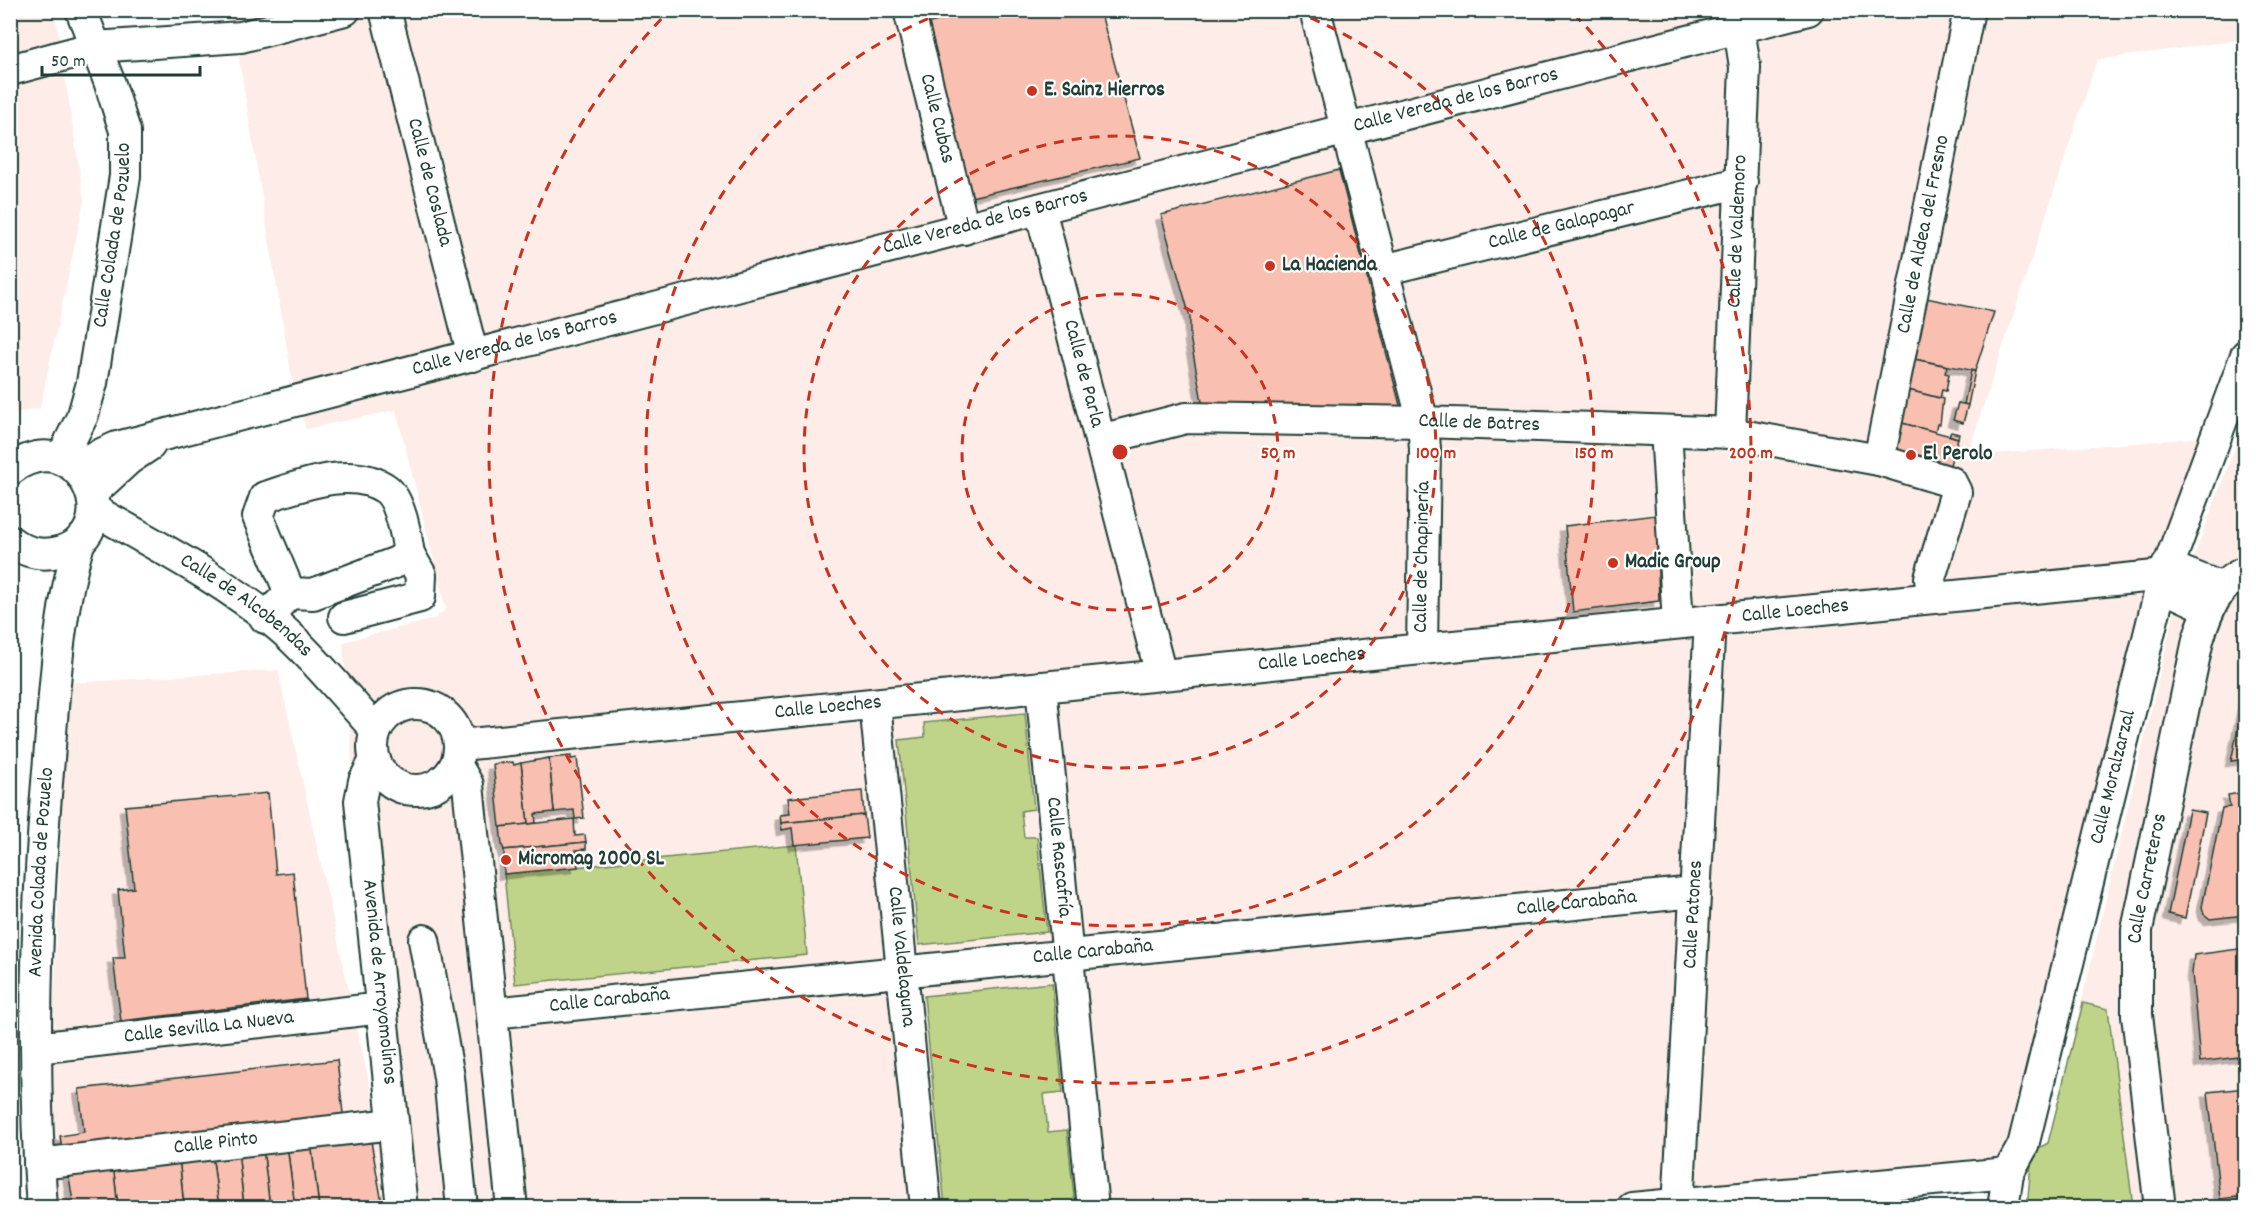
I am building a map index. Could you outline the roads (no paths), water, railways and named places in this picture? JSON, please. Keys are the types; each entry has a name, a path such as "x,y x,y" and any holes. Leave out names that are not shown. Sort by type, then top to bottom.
{"street":[{"name":"Calle Colada de Pozuelo","path":"68,462 92,383 125,176 125,131 81,10"},
{"path":"10,70 95,47 241,37 345,10"},
{"name":"Calle de Coslada","path":"386,10 473,356"},
{"name":"Calle Cubas","path":"909,10 964,229"},
{"name":"Calle de Chapinería","path":"1316,10 1423,422 1425,449 1422,650"},
{"name":"Calle Vereda de los Barros","path":"68,462 117,447 1808,10"},
{"name":"Calle de Aldea del Fresno","path":"1879,460 1969,10"},
{"name":"Calle de Valdemoro","path":"1730,434 1745,67 1739,28"},
{"name":"Calle de Galapagar","path":"1383,270 1742,182"},
{"name":"Calle de Parla","path":"1040,209 1161,675"},
{"name":"Calle Moralzarzal","path":"2004,1208 2008,1173 2023,1146 2165,576 2213,451 2246,355"},
{"name":"Calle de Batres","path":"1100,440 1186,418 1423,422 1730,434 1879,460 1951,482 1956,492 1930,578 1932,598"},
{"path":"1666,431 1678,624"},
{"name":"Calle Vereda de los Barros","path":"93,502 129,459 163,436"},
{"path":"14,464 48,456 68,462 86,478 93,502"},
{"path":"290,593 258,517 265,497 324,480 366,479 388,490 401,518 409,554 421,576 420,597 344,617"},
{"name":"Avenida Colada de Pozuelo","path":"42,1208 36,1048 43,822 57,653 68,579 80,540 89,526 93,502"},
{"name":"Calle de Alcobendas","path":"93,502 190,565 282,630 342,690 376,730"},
{"path":"10,541 21,549 36,554 52,554 67,550 80,540"},
{"path":"265,618 290,593 313,594 397,562 409,554"},
{"path":"2165,576 2226,589"},
{"name":"Calle Loeches","path":"458,755 875,704 2165,576"},
{"name":"Calle Carreteros","path":"2160,1208 2137,1015 2138,930 2198,640 2226,589"},
{"name":"Calle Patones","path":"1678,1205 1710,621"},
{"name":"Calle Rascafría","path":"1041,687 1093,1208"},
{"path":"458,755 439,784 414,790 390,781 375,760 373,750 376,730 384,718 395,709 409,704 424,704 438,709 449,718 457,731 458,755 468,785 512,1208"},
{"name":"Calle Valdelaguna","path":"875,704 926,1208"},
{"name":"Avenida de Arroyomolinos","path":"375,760 364,781 360,801 402,1208"},
{"name":"Calle Carabaña","path":"492,1013 1695,892"},
{"path":"424,940 429,980 449,1077 462,1208"},
{"name":"Calle Sevilla La Nueva","path":"36,1048 380,997 429,980"},
{"name":"Calle Pinto","path":"39,1164 393,1124"},
{"path":"1632,1208 2008,1173"}],"tram line":[{"path":"1921,1208 1966,1208"}],"place":[{"name":"E. Sainz Hierros","path":"1032,91"},
{"name":"La Hacienda","path":"1270,266"},
{"name":"El Perolo","path":"1911,455"},
{"name":"Madic Group","path":"1613,563"},
{"name":"Micromag 2000 SL","path":"506,860"}]}
